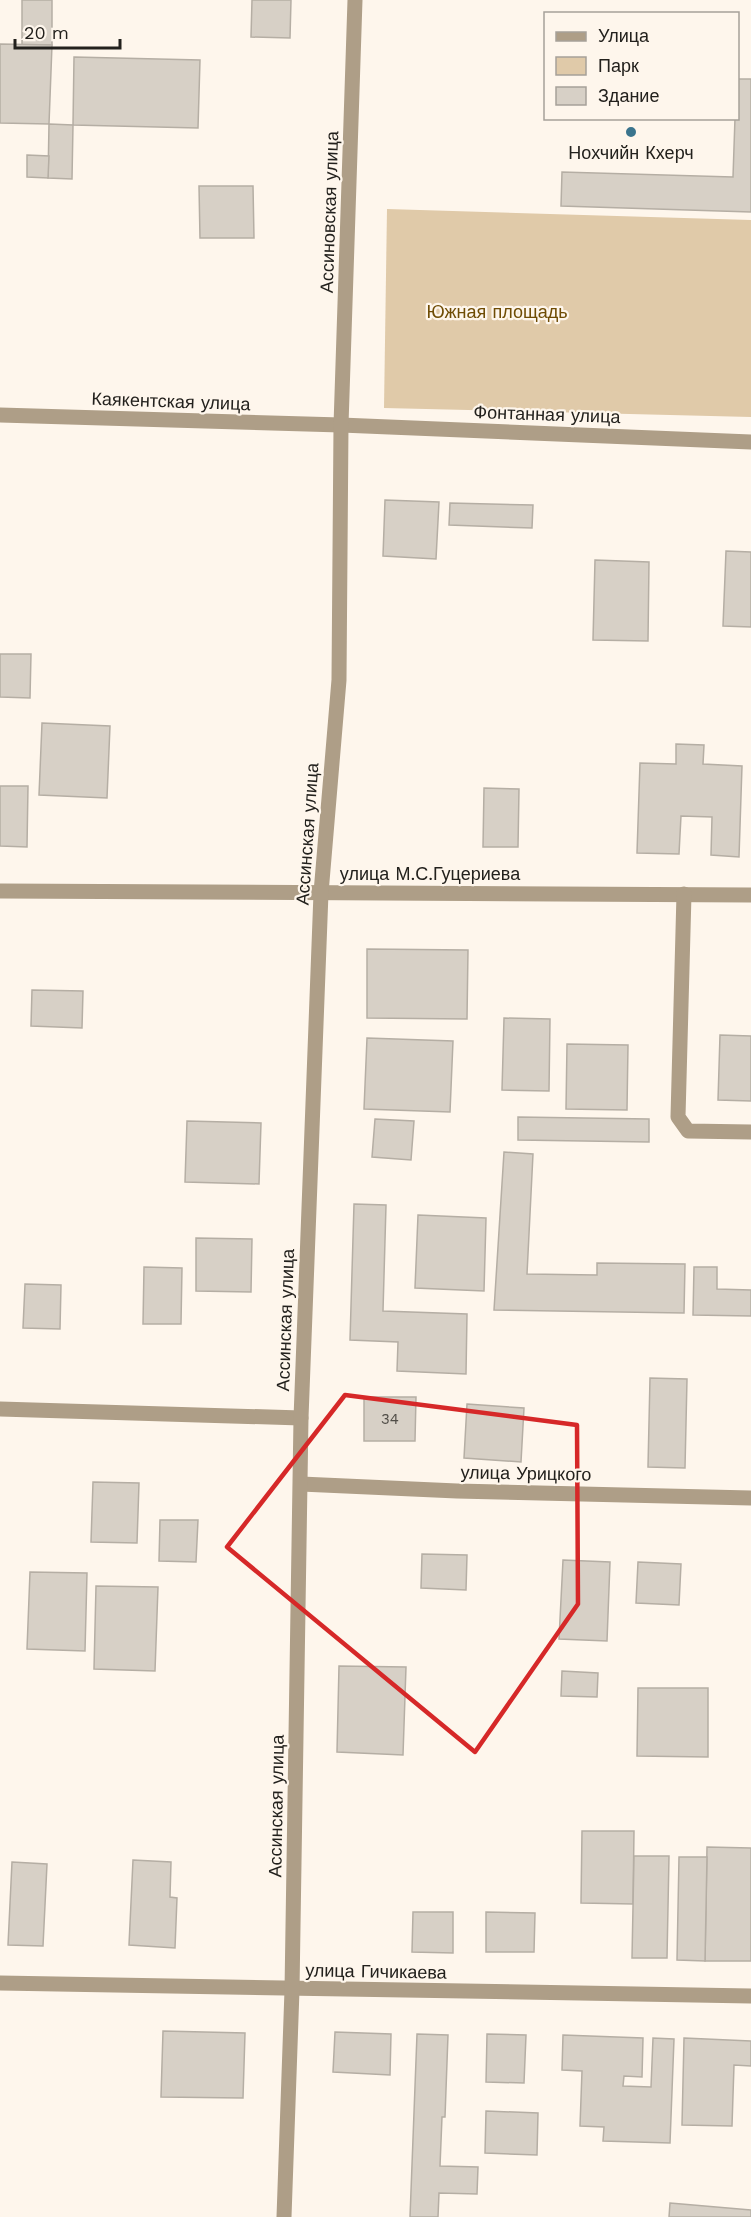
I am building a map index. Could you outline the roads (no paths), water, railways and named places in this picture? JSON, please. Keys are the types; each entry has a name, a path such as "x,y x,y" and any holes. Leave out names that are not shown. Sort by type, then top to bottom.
{"street":[{"name":"Ассиновская улица","path":"341,425 355,0"},
{"name":"Каякентская улица","path":"0,415 341,425"},
{"name":"Фонтанная улица","path":"341,425 751,442"},
{"name":"Ассинская улица","path":"284,2217 292,1989 301,1418 321,892 339,680 341,425"},
{"name":"улица М.С.Гуцериева","path":"0,891 751,895"},
{"path":"684,894 678,1117 688,1131 751,1132"},
{"path":"0,1409 301,1418"},
{"name":"улица Урицкого","path":"301,1484 457,1491 751,1498"},
{"name":"улица Гичикаева","path":"0,1983 751,1996"}],"place":[{"name":"Нохчийн Кхерч","path":"631,132"}],"park label":[{"name":"Южная площадь","path":"497,311"}]}
